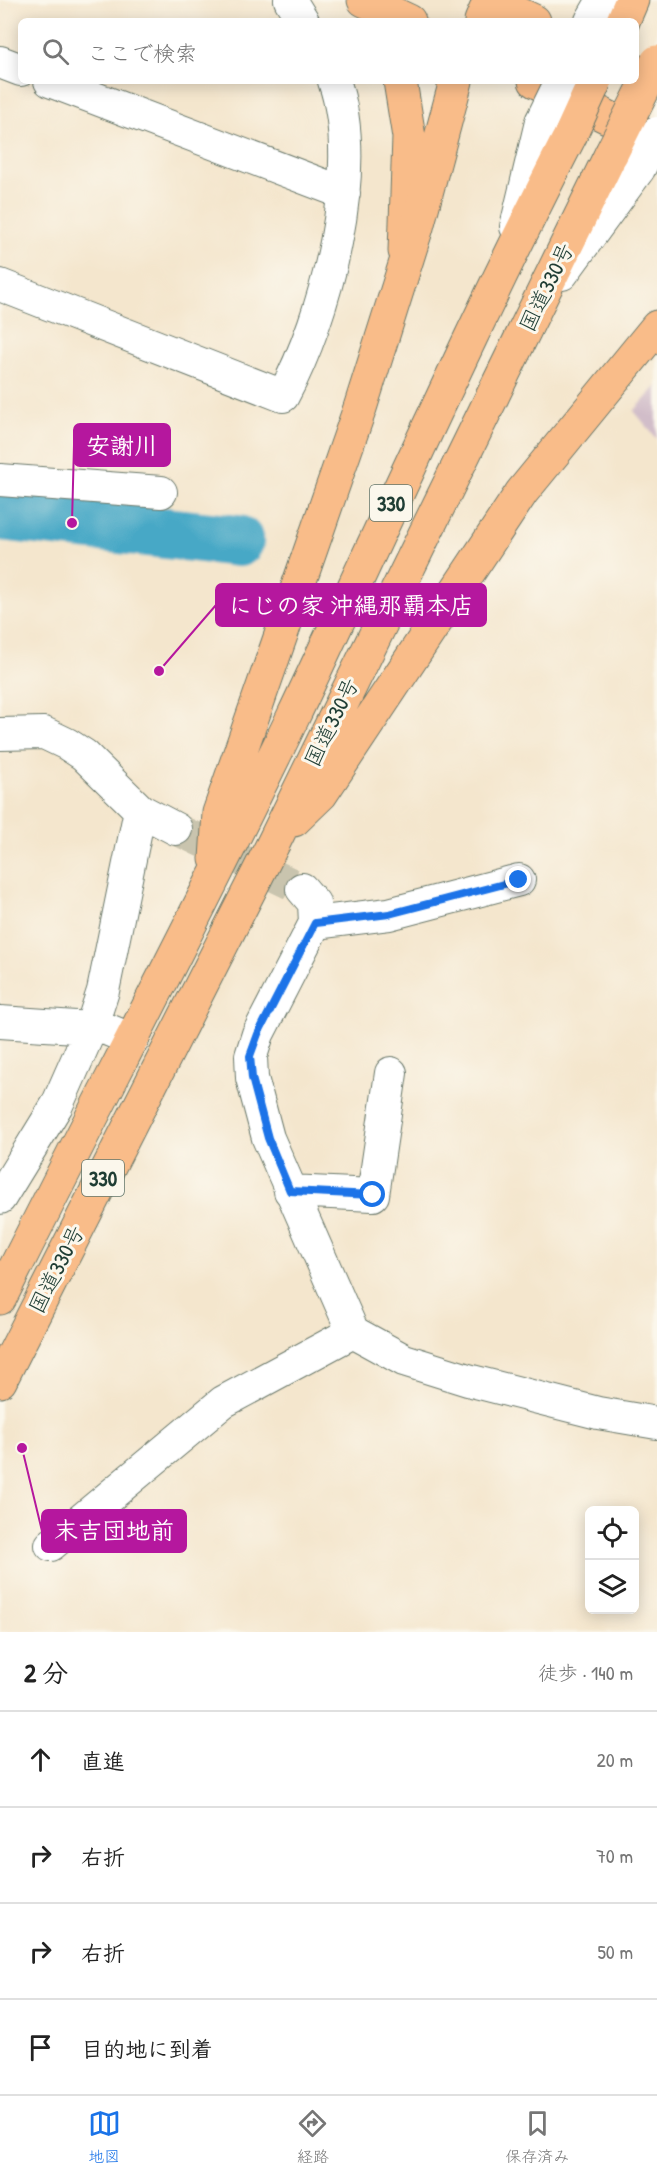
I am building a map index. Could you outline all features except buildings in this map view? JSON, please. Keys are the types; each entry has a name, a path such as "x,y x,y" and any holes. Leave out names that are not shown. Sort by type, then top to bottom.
{"main road":[{"path":"353,0 368,18"},
{"path":"364,0 403,18"},
{"path":"482,18 489,0 528,18"},
{"name":"国道330号","path":"0,1381 274,842 657,62"},
{"path":"639,69 657,78"},
{"path":"400,84 409,137 404,215 405,265"},
{"path":"216,872 219,813 360,408 405,265 455,84"},
{"path":"541,84 657,141"},
{"name":"国道330号","path":"0,1298 92,1113 133,1040 293,717 510,252 570,136 594,84"},
{"path":"274,842 321,794 522,492 657,327"}],"street":[{"path":"290,0 301,18"},
{"path":"0,62 18,69"},
{"path":"58,84 344,193"},
{"path":"0,285 283,396 301,363 316,320 344,193 346,129 335,84"},
{"path":"510,252 541,122 560,84"},
{"path":"532,315 639,169 657,134"},
{"path":"0,480 161,492"},
{"path":"0,734 44,733 67,744 84,755 141,810 176,829"},
{"path":"0,1198 57,1104 78,1027 103,991 141,810"},
{"path":"315,923 389,914 519,880"},
{"path":"303,889 314,903 315,923 258,1034 250,1056 252,1078 268,1138 332,1287 349,1318 353,1332 404,1360 468,1380 598,1413 657,1423"},
{"path":"0,1022 106,1029 133,1040"},
{"path":"290,1191 373,1195 392,1073"},
{"path":"51,1545 223,1402 353,1332"}],"shaded area":[{"path":"657,386 657,439 634,411"}],"waterway":[{"path":"0,515 238,541"}],"tunnel":[{"path":"176,829 302,889"}],"place":[{"name":"安謝川","path":"72,523"},
{"name":"にじの家 沖縄那覇本店","path":"159,671"},
{"name":"末吉団地前","path":"22,1448"}],"route":[{"path":"373,1195 290,1191 268,1138 252,1078 250,1056 258,1034 315,923 389,914 519,880"}]}
